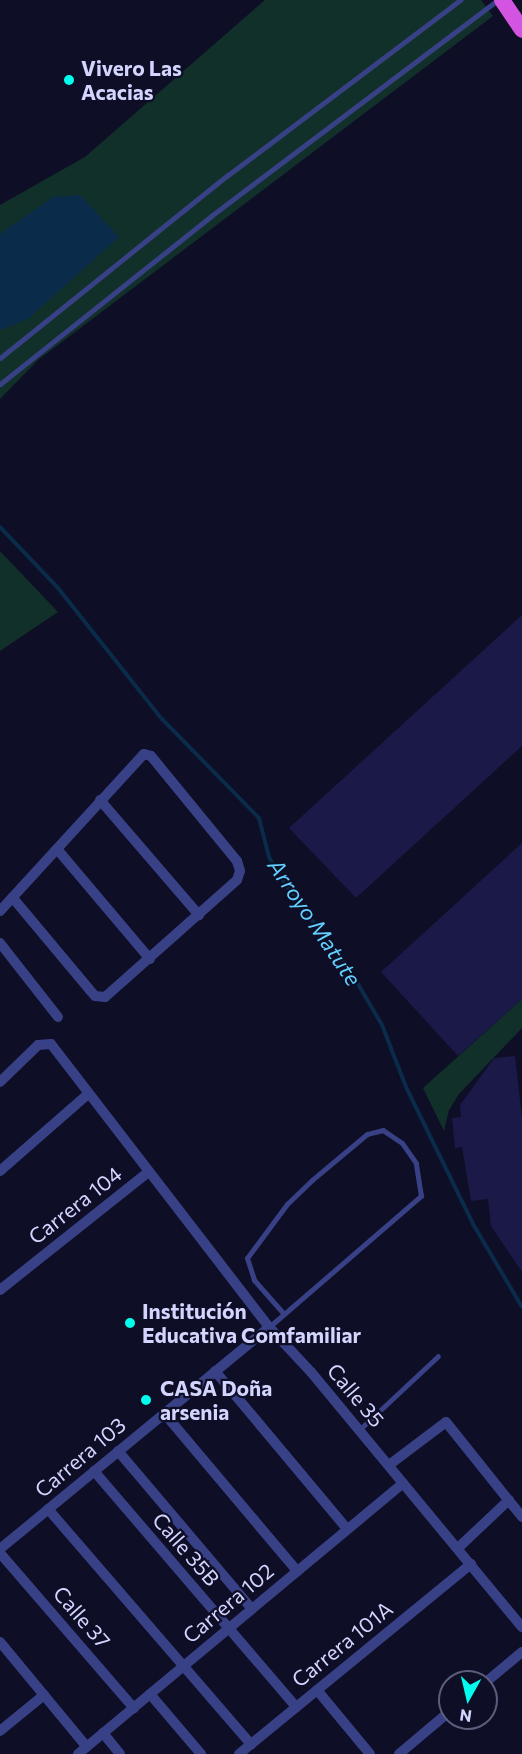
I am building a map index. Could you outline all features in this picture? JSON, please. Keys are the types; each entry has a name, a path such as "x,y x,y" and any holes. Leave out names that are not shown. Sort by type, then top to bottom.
{"highway":[{"path":"500,0 522,30"}],"street":[{"path":"0,911 138,757 151,756 237,861 240,871 237,880 105,997 95,996 13,898"},
{"path":"99,800 199,915"},
{"path":"57,849 150,959"},
{"path":"0,943 58,1017"},
{"name":"Calle 35","path":"0,1082 38,1045 51,1044 147,1173 269,1327 359,1430 522,1628"},
{"path":"0,1171 88,1094"},
{"name":"Carrera 104","path":"0,1290 147,1173"},
{"name":"Carrera 103","path":"0,1551 269,1327"},
{"path":"214,1371 347,1529"},
{"path":"164,1413 297,1571"},
{"path":"389,1466 446,1422 522,1517"},
{"path":"118,1451 252,1609"},
{"name":"Calle 35B","path":"94,1471 296,1707"},
{"name":"Carrera 102","path":"82,1750 403,1483"},
{"path":"458,1548 509,1500"},
{"path":"48,1509 251,1744"},
{"name":"Calle 37","path":"0,1551 134,1707"},
{"name":"Carrera 101A","path":"239,1754 471,1564"},
{"path":"0,1642 44,1695 82,1750"},
{"path":"498,1672 522,1652"},
{"path":"317,1690 370,1754"},
{"path":"150,1694 201,1754"},
{"path":"0,1731 44,1695"},
{"path":"399,1754 438,1722"},
{"path":"103,1733 120,1754"}],"lane":[{"path":"0,358 228,175 460,0"},
{"path":"0,384 211,216 500,0"},
{"path":"269,1327 374,1241 422,1196 416,1163 402,1143 383,1130 367,1134 312,1180 287,1204 247,1258 254,1280 284,1314"},
{"path":"359,1430 438,1356"}],"green space":[{"path":"265,0 481,0 493,16 38,360 0,399 0,205 85,157"},
{"path":"0,551 58,612 0,651"},
{"path":"522,999 522,1028 459,1094 449,1110 444,1131 423,1088"}],"water":[{"path":"80,195 119,237 28,319 0,330 0,234 53,197"}],"building":[{"path":"522,615 522,746 356,898 289,828"},
{"path":"522,843 522,999 458,1056 381,972"},
{"path":"515,1056 522,1118 522,1272 491,1226 488,1199 471,1201 462,1147 455,1148 452,1118 461,1117 460,1105 494,1058"}],"waterway":[{"name":"Arroyo Matute","path":"0,527 58,588 162,719 259,818 269,857 278,874 352,974 382,1025 406,1087 473,1224 522,1307"}],"place":[{"name":"Vivero Las Acacias","path":"69,80"},
{"name":"Institución Educativa Comfamiliar","path":"130,1323"},
{"name":"CASA Doña arsenia","path":"146,1400"}]}
